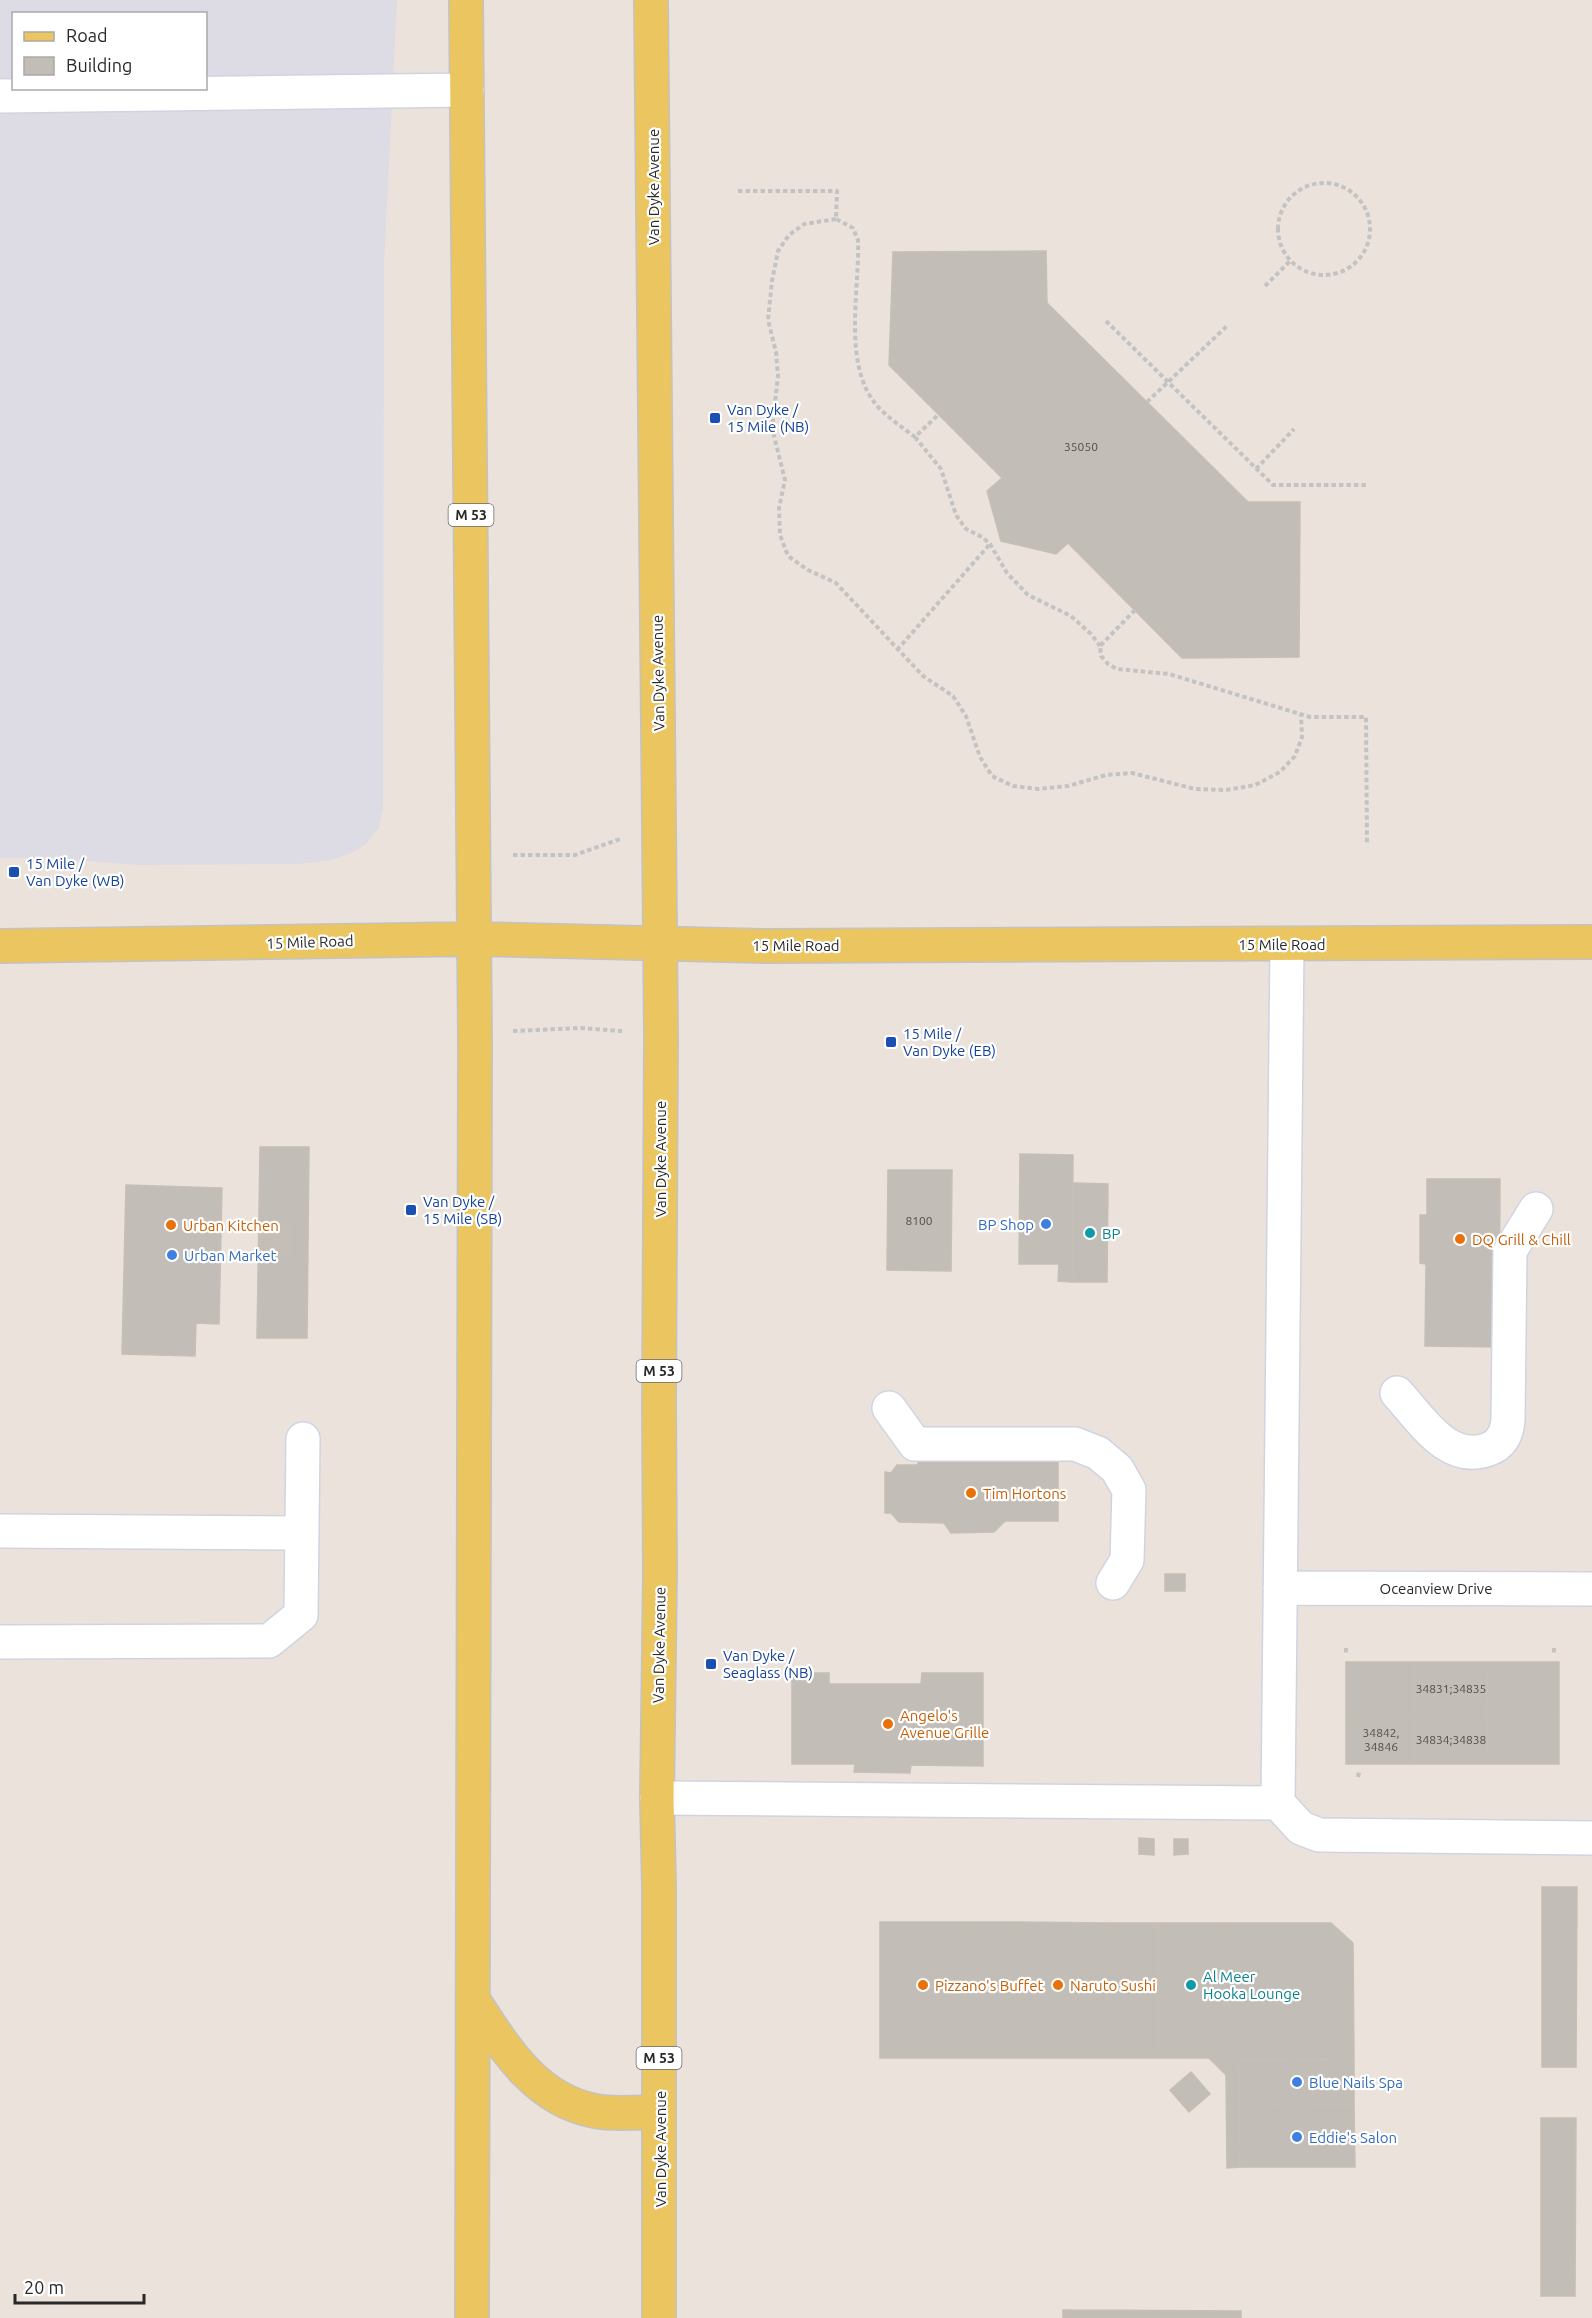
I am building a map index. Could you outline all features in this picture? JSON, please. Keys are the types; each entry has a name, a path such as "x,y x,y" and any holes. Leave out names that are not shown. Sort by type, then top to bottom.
{"main road":[{"name":"M 53","path":"466,0 474,939 472,2318"},
{"name":"Van Dyke Avenue","path":"651,0 660,945 660,1572 657,1798 659,2318"},
{"name":"15 Mile Road","path":"0,946 474,939 660,945 1287,945 1592,942"},
{"path":"473,2000 507,2051 551,2095 571,2105 597,2111 659,2112"}],"street":[{"path":"0,96 466,90"},
{"path":"1287,945 1278,1803 1301,1828 1320,1835 1592,1838"},
{"path":"1397,1393 1438,1439 1450,1447 1461,1451 1482,1451 1502,1440 1507,1433 1508,1420 1510,1251 1536,1209"},
{"path":"889,1408 915,1444 1075,1444 1098,1454 1117,1469 1129,1490 1127,1560 1113,1583"},
{"path":"0,1642 269,1641 301,1615 303,1439"},
{"path":"0,1532 301,1533"},
{"name":"Oceanview Drive","path":"1280,1588 1592,1589"},
{"path":"657,1798 1278,1803"}],"path":[{"path":"1322,183 1338,184 1351,191 1362,202 1369,216 1370,231 1367,247 1359,260 1347,269 1332,275 1317,275 1302,270 1290,261 1281,249 1277,234 1278,219 1284,205 1294,193 1307,186 1322,183"},
{"path":"738,191 837,191 836,219"},
{"path":"1301,714 1302,736 1295,756 1280,772 1255,785 1226,790 1195,789 1132,774 1106,775 1058,787 1038,789 1014,786 992,776 980,757 966,716 953,696 923,676 836,583 808,570 788,556 780,535 779,508 784,480 772,428 778,376 776,352 768,320 778,251 789,235 804,224 836,219 853,228 858,240 855,336 863,382 878,406 915,437 941,469 956,514 966,529 990,544 1007,573 1028,595 1071,616 1091,633 1100,646 1101,656 1107,664 1117,669 1169,674 1301,714 1310,717 1366,717 1367,843"},
{"path":"1265,286 1290,261"},
{"path":"1106,321 1273,485 1366,485"},
{"path":"1147,402 1228,325"},
{"path":"915,437 939,414"},
{"path":"1256,469 1294,429"},
{"path":"897,650 990,544"},
{"path":"1100,646 1135,610"},
{"path":"513,855 575,855 621,838"},
{"path":"512,1031 581,1028 622,1030"},
{"path":"1346,1648 1346,1653"}],"shaded area":[{"path":"0,0 397,0 384,265 383,807 379,828 365,845 349,854 331,860 298,864 139,865 49,858 0,858"}],"building":[{"path":"1046,251 1047,303 1248,502 1300,502 1299,657 1182,658 1068,543 1056,554 1001,541 987,491 1002,478 889,365 893,252"},
{"path":"260,1147 309,1147 307,1338 257,1338"},
{"name":"BP Shop","path":"1020,1154 1073,1155 1072,1282 1058,1281 1059,1264 1019,1264"},
{"path":"888,1170 952,1170 951,1271 887,1270"},
{"name":"DQ Grill & Chill","path":"1427,1179 1500,1179 1499,1347 1425,1346 1426,1264 1420,1263 1420,1215 1427,1215"},
{"name":"BP","path":"1074,1183 1108,1184 1107,1282 1072,1282"},
{"name":"Urban Market","path":"126,1185 222,1188 219,1324 196,1323 195,1356 122,1354"},
{"name":"Tim Hortons","path":"918,1456 1058,1457 1058,1521 1005,1521 994,1532 951,1533 944,1523 899,1522 891,1513 885,1513 885,1472 891,1473 897,1465 918,1465"},
{"path":"1165,1574 1185,1574 1185,1591 1165,1591"},
{"path":"1346,1662 1415,1662 1415,1713 1346,1713"},
{"path":"1415,1662 1488,1662 1487,1713 1415,1713"},
{"path":"1488,1662 1559,1662 1559,1713 1487,1713"},
{"name":"Angelo's Avenue Grille","path":"792,1673 829,1673 829,1684 921,1684 922,1673 983,1673 983,1766 911,1765 910,1773 854,1772 855,1764 792,1764"},
{"path":"1346,1713 1415,1713 1415,1764 1346,1764"},
{"path":"1415,1713 1487,1713 1488,1764 1415,1764"},
{"path":"1487,1713 1559,1713 1559,1764 1488,1764"},
{"path":"1139,1838 1154,1839 1154,1855 1139,1854"},
{"path":"1174,1839 1188,1839 1188,1854 1174,1855"},
{"path":"1542,1887 1577,1887 1576,2067 1542,2067"},
{"name":"Pizzano's Buffet","path":"880,1922 965,1922 965,2048 880,2048"},
{"path":"965,1922 1010,1922 1010,2048 965,2048"},
{"name":"Naruto Sushi","path":"1010,1922 1107,1923 1107,2048 1010,2048"},
{"path":"1107,1923 1159,1923 1158,2048 1107,2048"},
{"name":"Al Meer Hooka Lounge","path":"1159,1923 1224,1923 1224,2048 1158,2048"},
{"path":"1224,1923 1331,1923 1353,1943 1354,2059 1239,2060 1224,2048"},
{"path":"880,2048 1224,2048 1239,2060 1240,2167 1227,2168 1226,2075 1209,2058 880,2058"},
{"name":"Blue Nails Spa","path":"1354,2059 1354,2105 1239,2106 1239,2060"},
{"path":"1191,2072 1210,2094 1189,2112 1170,2090"},
{"name":"Eddie's Salon","path":"1354,2105 1355,2167 1240,2167 1239,2106"},
{"path":"1541,2118 1576,2118 1575,2296 1541,2296"},
{"path":"1063,2310 1071,2310 1071,2318 1063,2318"},
{"path":"1071,2310 1241,2311 1241,2318 1071,2318"}],"tunnel":[{"path":"259,1240 308,1240"}],"place":[{"name":"Van Dyke / 15 Mile (NB)","path":"715,418"},
{"name":"15 Mile / Van Dyke (WB)","path":"14,872"},
{"name":"15 Mile / Van Dyke (EB)","path":"891,1042"},
{"name":"Van Dyke / 15 Mile (SB)","path":"411,1210"},
{"name":"BP Shop","path":"1046,1224"},
{"name":"Urban Kitchen","path":"171,1225"},
{"name":"BP","path":"1090,1233"},
{"name":"DQ Grill & Chill","path":"1460,1239"},
{"name":"Urban Market","path":"172,1255"},
{"name":"Tim Hortons","path":"971,1493"},
{"name":"Van Dyke / Seaglass (NB)","path":"711,1664"},
{"name":"Angelo's Avenue Grille","path":"888,1724"},
{"name":"Pizzano's Buffet","path":"923,1985"},
{"name":"Naruto Sushi","path":"1058,1985"},
{"name":"Al Meer Hooka Lounge","path":"1191,1985"},
{"name":"Blue Nails Spa","path":"1297,2082"},
{"name":"Eddie's Salon","path":"1297,2137"}]}
